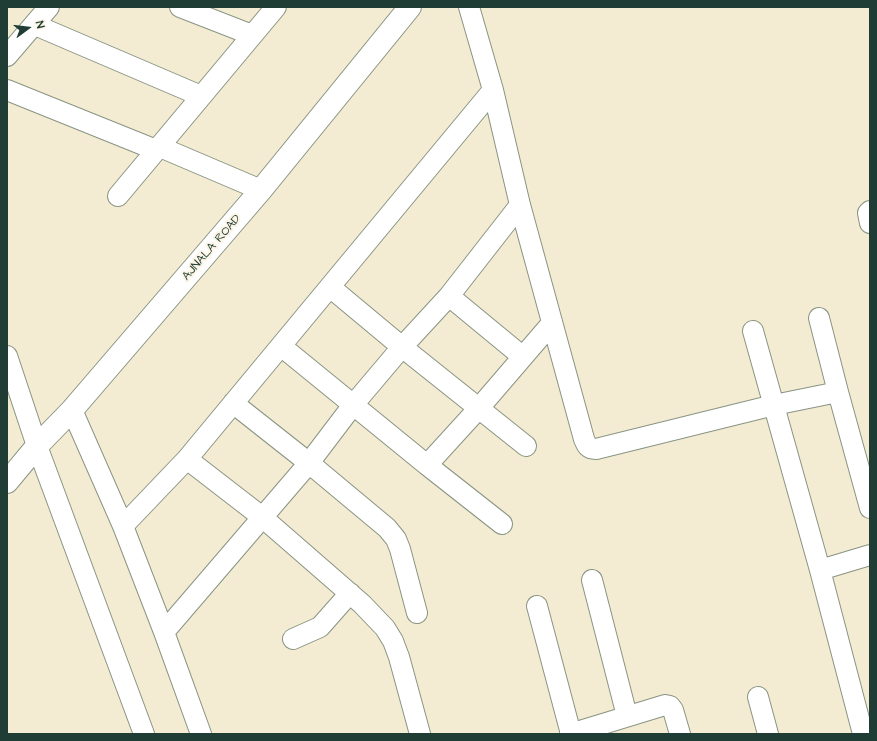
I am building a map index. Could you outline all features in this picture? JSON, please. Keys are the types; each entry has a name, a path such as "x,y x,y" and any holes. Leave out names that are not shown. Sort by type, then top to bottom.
{"highway":[{"name":"AJNALA ROAD","path":"7,482 45,438 72,410 261,190 410,7"}],"street":[{"path":"7,56 49,7"},
{"path":"180,7 252,35"},
{"path":"118,196 276,7"},
{"path":"469,7 493,90 520,205 584,439 588,446 591,449 596,449 774,405 838,392"},
{"path":"35,25 201,96"},
{"path":"7,90 261,190"},
{"path":"123,526 187,459 493,90"},
{"path":"164,632 309,463 402,346 449,296 520,205"},
{"path":"870,211 868,215 870,223"},
{"path":"330,287 526,446"},
{"path":"449,296 523,357"},
{"path":"819,318 870,508"},
{"path":"427,465 479,408 552,322"},
{"path":"753,331 820,570 863,734"},
{"path":"281,346 502,524"},
{"path":"7,356 45,438 144,734"},
{"path":"233,403 309,463 387,528 396,539 400,549 417,613"},
{"path":"72,410 123,526 201,734"},
{"path":"187,459 262,517 350,593 385,628 393,641 399,657 420,734"},
{"path":"820,570 870,555"},
{"path":"592,580 627,716"},
{"path":"293,639 320,628 350,593"},
{"path":"537,606 570,734 665,705 670,706 673,710 680,734"},
{"path":"758,697 768,734"}]}
